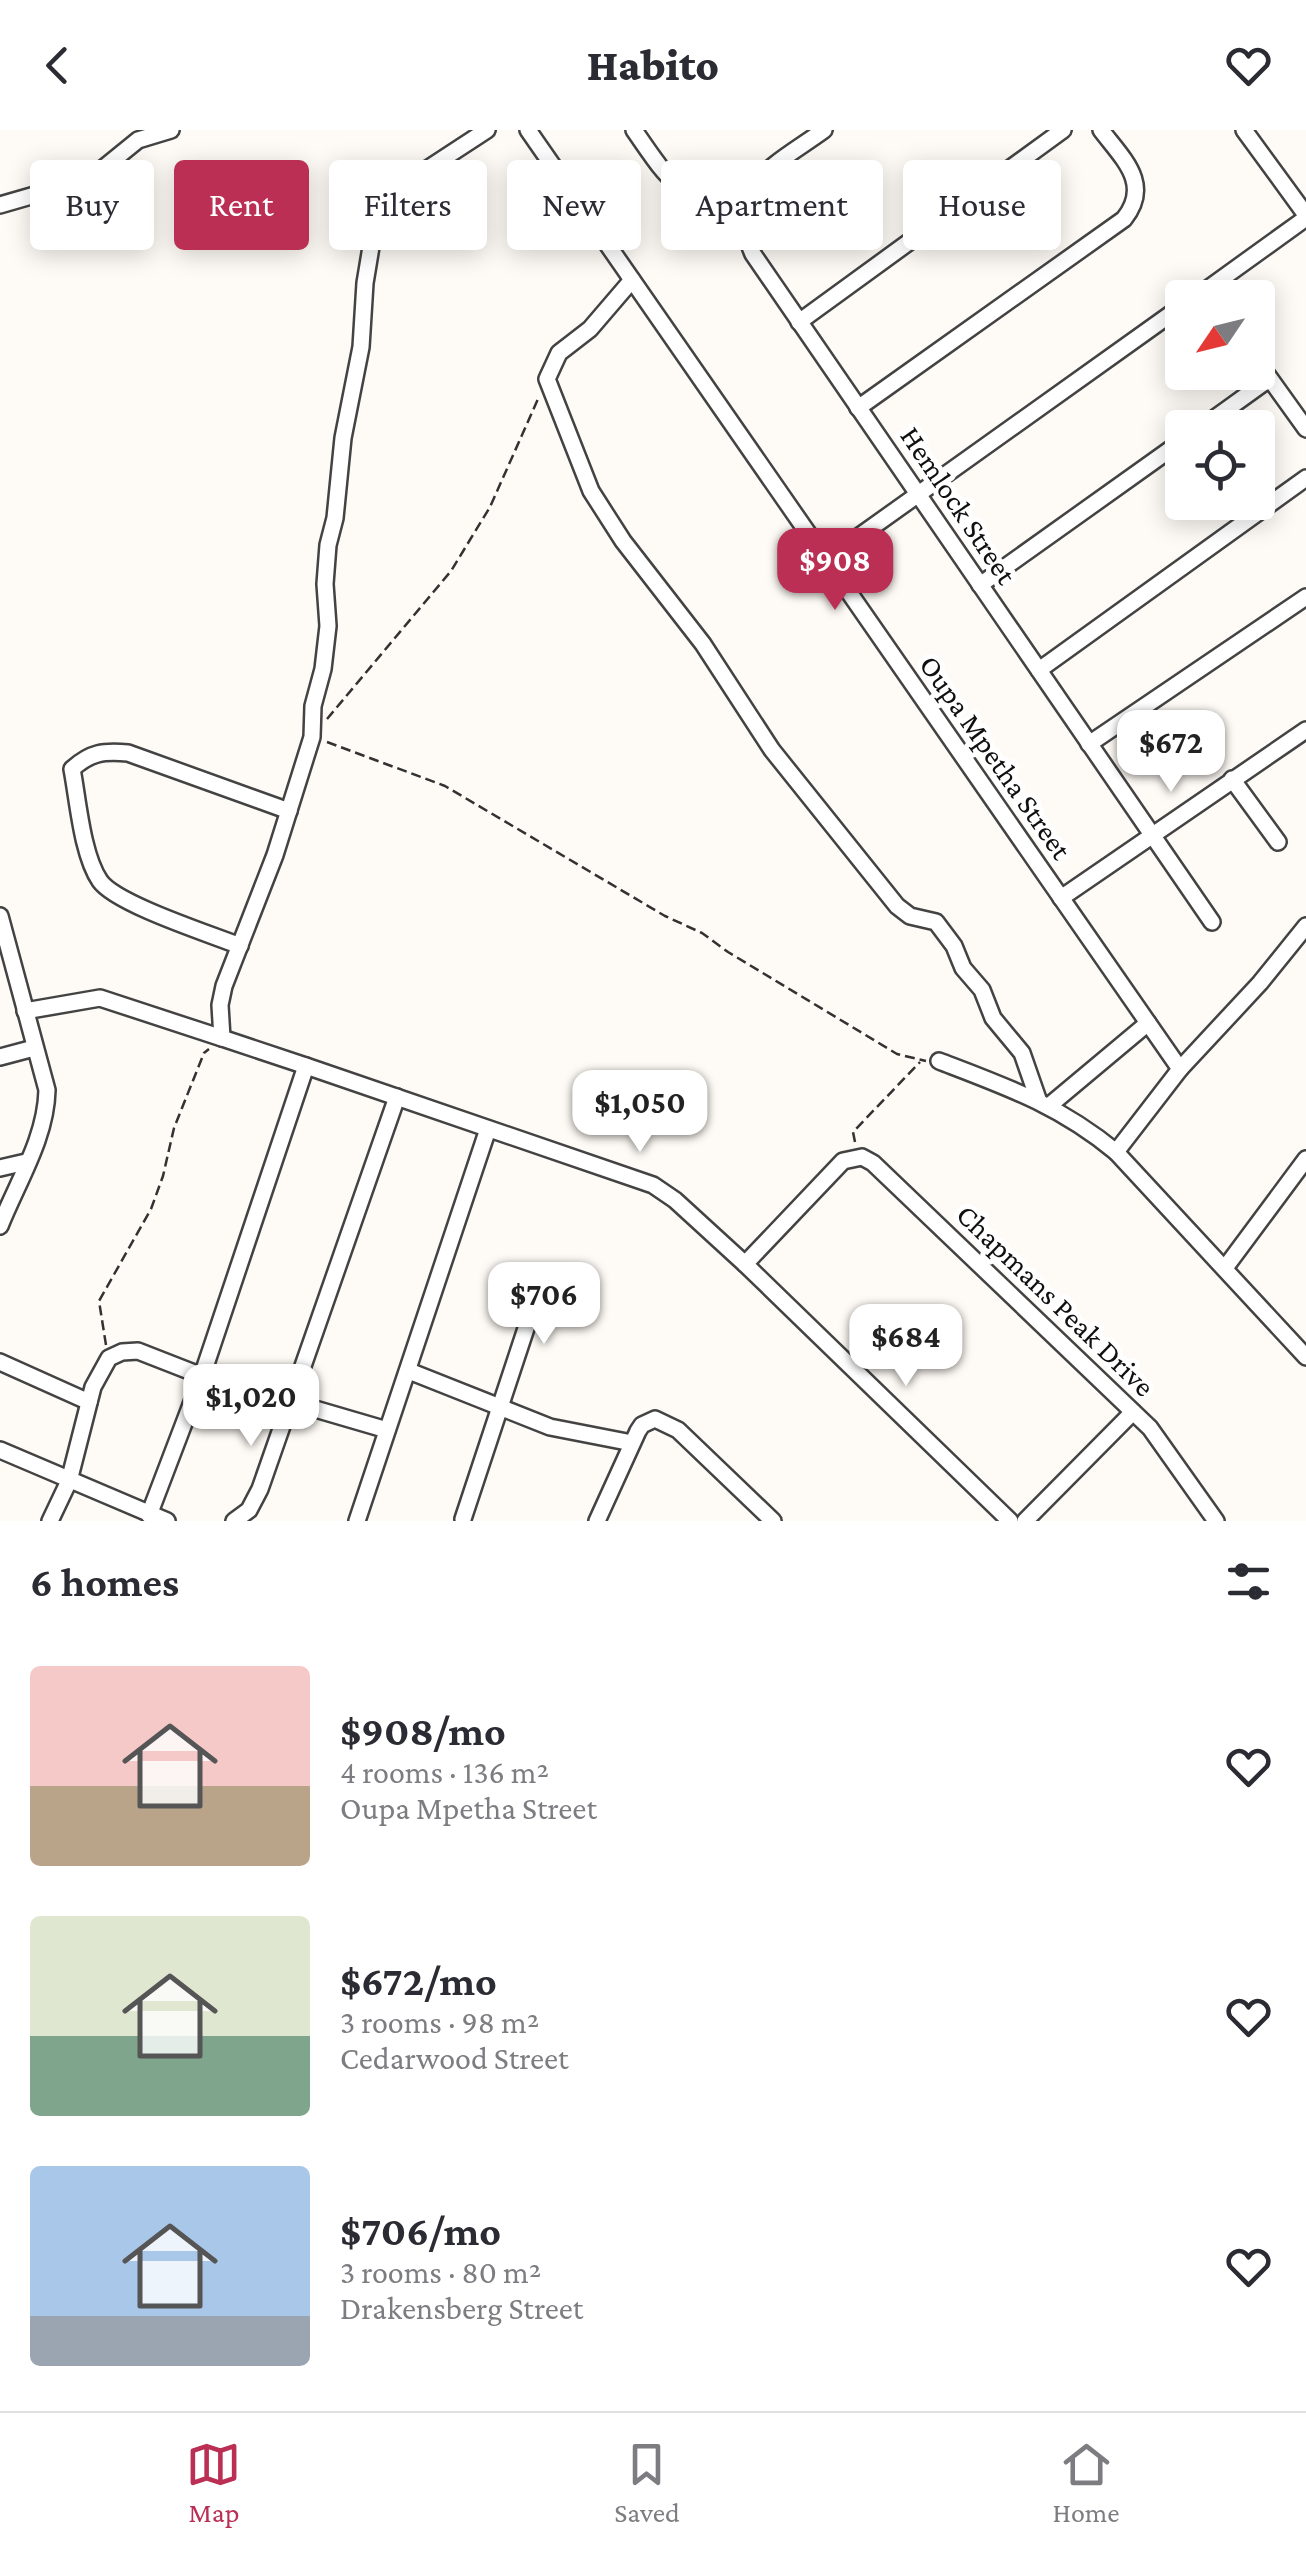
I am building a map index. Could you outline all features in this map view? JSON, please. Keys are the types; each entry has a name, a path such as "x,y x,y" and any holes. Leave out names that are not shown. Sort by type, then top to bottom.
{"street":[{"path":"0,205 90,178 138,140 171,130"},
{"path":"222,1038 220,1005 312,737 313,706 323,669 328,626 328,546 361,347 365,282 375,223 412,179 486,130"},
{"name":"Oupa Mpetha Street","path":"528,130 1180,1070"},
{"path":"634,130 661,167"},
{"path":"785,160 824,130"},
{"path":"799,322 1063,130"},
{"path":"858,408 1124,220 1137,198 1136,184 1100,130"},
{"path":"1224,280 1306,217 1244,130"},
{"name":"Hemlock Street","path":"751,250 1212,922"},
{"path":"632,280 590,329 559,353 546,379 591,490 623,541 703,644 772,750 881,890 910,916 936,922 954,946 963,968 982,990 993,1018 1022,1054 1044,1102"},
{"path":"826,560 1165,318"},
{"path":"1275,386 1306,429"},
{"path":"1227,410 1255,390"},
{"path":"980,585 1165,453"},
{"path":"1039,670 1306,478"},
{"path":"1089,744 1306,598"},
{"path":"1061,898 1306,730"},
{"path":"240,946 140,906 98,880 85,838 72,769 85,757 101,751 128,752 289,810"},
{"path":"1232,779 1278,842"},
{"path":"0,916 6,968 25,1011 47,1090 39,1140 0,1226"},
{"path":"1116,1152 1180,1070 1306,926"},
{"path":"25,1011 100,998 664,1190 1010,1521"},
{"path":"1044,1102 1148,1024"},
{"path":"0,1057 34,1048"},
{"path":"939,1061 1044,1102 1116,1152 1306,1357"},
{"path":"150,1515 202,1376 306,1066"},
{"path":"234,1521 250,1510 260,1490 398,1097"},
{"path":"356,1521 410,1371 488,1130"},
{"path":"745,1264 834,1168 842,1161 858,1157"},
{"name":"Chapmans Peak Drive","path":"858,1157 873,1164 1133,1412 1160,1440 1216,1521"},
{"path":"1225,1268 1306,1159"},
{"path":"0,1168 26,1162"},
{"path":"464,1518 544,1274"},
{"path":"50,1521 69,1482 101,1369 109,1358 122,1352 138,1352 202,1376 387,1430"},
{"path":"0,1362 89,1402"},
{"path":"410,1371 550,1427 632,1443"},
{"path":"1025,1521 1133,1412"},
{"path":"598,1521 642,1424 655,1419 678,1430 773,1521"},
{"path":"0,1450 167,1521"}],"path":[{"path":"546,379 490,507 451,571 312,737 445,786 664,916 702,933 897,1054 939,1061"},
{"path":"109,1358 99,1300 150,1209 163,1176 174,1128 204,1053 222,1038"},
{"path":"858,1157 853,1132 921,1061"}]}
